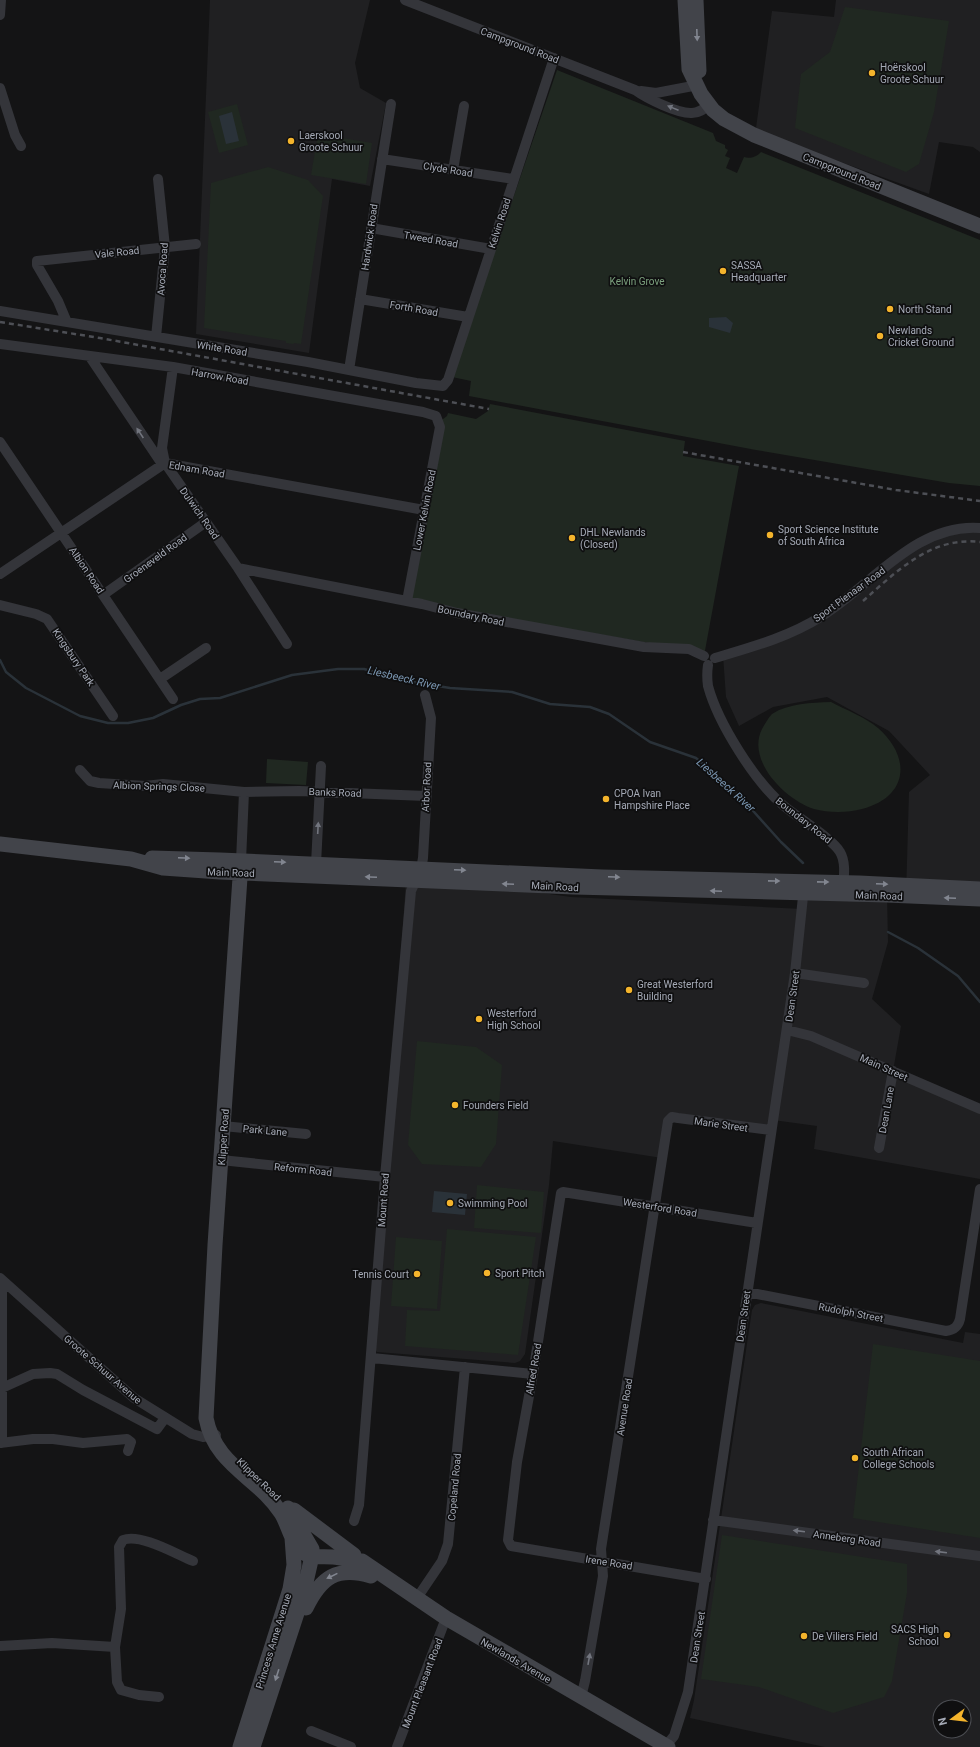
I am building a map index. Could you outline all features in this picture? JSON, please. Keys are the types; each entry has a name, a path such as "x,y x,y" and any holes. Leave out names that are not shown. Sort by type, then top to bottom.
{"main road":[{"name":"Campground Road","path":"685,0 690,69 709,105 730,124 980,226"},
{"path":"696,0 699,69 697,84"},
{"name":"Main Road","path":"0,844 131,859 164,858 241,866 418,874"},
{"name":"Main Road","path":"241,866 316,864 574,887 980,888"},
{"name":"Klipper Road","path":"241,866 233,1008 223,1126 206,1402 220,1452 275,1505 299,1548 310,1553"},
{"name":"Main Road","path":"843,888 980,899"},
{"name":"Klipper Road","path":"214,1435 242,1464 282,1501 293,1515 310,1553"},
{"path":"282,1501 354,1555"},
{"name":"Princess Anne Avenue","path":"240,1747 271,1650 292,1576 294,1559 291,1533"},
{"name":"Newlands Avenue","path":"310,1553 332,1549 354,1555 446,1618 666,1747"},
{"path":"271,1650 288,1617 310,1553"},
{"name":"Newlands Avenue","path":"310,1553 341,1558 369,1566"},
{"name":"Princess Anne Avenue","path":"253,1747 306,1588 310,1553"},
{"path":"289,1638 317,1588 329,1577 342,1572 358,1572 396,1585"}],"street":[{"path":"0,15 1,0"},
{"name":"Campground Road","path":"405,0 635,90 656,93 697,84"},
{"name":"Kelvin Road","path":"443,386 448,380 554,58"},
{"path":"0,88 15,135 21,146"},
{"name":"Campground Road","path":"635,90 643,96 683,112 695,113 709,105"},
{"name":"Hardwick Road","path":"348,370 391,104"},
{"path":"453,170 464,106"},
{"name":"Clyde Road","path":"382,159 513,179"},
{"name":"Avoca Road","path":"156,336 165,247 158,178"},
{"name":"Tweed Road","path":"371,228 491,249"},
{"name":"Vale Road","path":"66,320 58,301 37,265 39,260 196,244"},
{"name":"Forth Road","path":"360,299 468,317"},
{"name":"White Road","path":"0,311 66,320 416,383 443,386"},
{"name":"Harrow Road","path":"0,344 173,367 423,412 438,418"},
{"path":"90,356 163,464"},
{"name":"Dulwich Road","path":"173,367 162,448 163,464 238,568 287,644"},
{"name":"Lower Kelvin Road","path":"407,601 440,427 438,418"},
{"name":"Albion Road","path":"0,442 173,699"},
{"name":"Ednam Road","path":"0,574 163,464 424,510"},
{"name":"Groeneveld Road","path":"104,595 206,522"},
{"name":"Sport Pienaar Road","path":"709,660 772,640 822,616 927,538 958,529 980,528"},
{"name":"Boundary Road","path":"238,568 407,601 457,613 644,647 689,649 709,660 707,677 711,694 723,722 741,754 762,784 782,805 836,845 844,862 843,888"},
{"name":"Kingsbury Park","path":"0,606 36,614 47,619 113,716"},
{"path":"160,679 206,648"},
{"name":"Arbor Road","path":"418,874 426,796 431,718 425,695"},
{"path":"316,864 321,766"},
{"name":"Albion Springs Close","path":"80,770 86,778 95,783 135,785 163,784 244,792"},
{"path":"241,866 244,792"},
{"name":"Banks Road","path":"244,792 320,792 426,796"},
{"name":"Mount Road","path":"354,1521 359,1505 372,1358 385,1177 411,891 418,874"},
{"name":"Dean Street","path":"666,1747 674,1736 686,1700 706,1579 713,1520 787,1030 804,888"},
{"path":"795,973 864,983"},
{"name":"Main Street","path":"787,1030 811,1036 980,1109"},
{"name":"Dean Lane","path":"880,1148 893,1071"},
{"name":"Marie Street","path":"672,1117 771,1130"},
{"name":"Avenue Road","path":"581,1697 603,1576 601,1549 656,1206 667,1125 672,1117"},
{"name":"Park Lane","path":"223,1126 306,1134"},
{"name":"Reform Road","path":"221,1160 385,1177"},
{"name":"Rudolph Street","path":"747,1292 946,1331 956,1328 960,1319 980,1189"},
{"name":"Westerford Road","path":"563,1192 757,1223"},
{"name":"Alfred Road","path":"511,1546 508,1540 516,1462 533,1374 553,1249 559,1197 563,1192"},
{"path":"1,1279 1,1443 33,1439 53,1439 82,1443 127,1439 131,1442 128,1451"},
{"name":"Groote Schuur Avenue","path":"1,1279 134,1398 192,1434 214,1435"},
{"path":"372,1358 533,1374"},
{"name":"Copeland Road","path":"416,1598 442,1561 448,1544 465,1367"},
{"path":"2,1388 33,1374 57,1374 83,1390 157,1429 164,1418"},
{"name":"Anneberg Road","path":"713,1520 980,1556"},
{"path":"158,1697 139,1696 121,1690 117,1682 115,1647 121,1609 119,1547 123,1540 131,1538 141,1540 193,1561"},
{"name":"Irene Road","path":"511,1546 706,1579"},
{"name":"Mount Pleasant Road","path":"397,1747 446,1618"},
{"path":"0,1646 52,1643 115,1647"},
{"path":"311,1731 352,1747"}],"shaded area":[{"name":"Laerskool Groote Schuur","path":"210,0 370,0 355,63 360,88 386,103 370,186 332,179 309,353 196,334"},
{"name":"Hoërskool Groote Schuur","path":"836,0 980,0 980,152 973,147 939,142 929,194 780,140 756,128 772,11 834,17"},
{"path":"232,112 239,141 226,144 219,116"},
{"path":"726,317 733,323 730,333 709,327 709,318"},
{"path":"980,528 980,899 906,896 909,792 930,775 889,731 827,697 773,707 739,726 726,697 723,655 792,632 921,541"},
{"path":"411,875 571,897 802,909 804,894 887,895 888,942 872,999 901,1026 893,1071 980,1109 980,1179 814,1149 817,1126 773,1120 771,1130 672,1117 662,1158 553,1141 549,1185 525,1354 520,1361 515,1363 377,1352 374,1348 406,881"},
{"name":"Swimming Pool","path":"434,1191 467,1194 465,1215 432,1212"},
{"name":"South African College Schools","path":"761,1303 963,1343 965,1332 980,1334 980,1747 825,1747 690,1718 694,1700 752,1310 755,1305"}],"green space":[{"path":"845,7 949,21 934,112 919,164 906,172 795,128 801,74 830,52"},
{"name":"Kelvin Grove","path":"557,70 713,133 716,141 725,145 725,148 728,150 725,156 730,158 726,168 737,173 744,157 753,157 761,152 980,240 980,486 949,483 756,450 469,396 471,381 452,377"},
{"path":"237,104 248,145 219,153 208,112"},
{"path":"318,134 372,143 366,184 311,175"},
{"path":"268,167 308,180 323,196 301,344 286,343 286,341 204,328 211,183"},
{"name":"DHL Newlands (Closed)","path":"490,404 685,441 683,456 739,466 704,656 672,647 407,601 439,422 447,416 448,413 476,419 488,411"},
{"path":"831,702 861,717 878,728 889,740 896,752 900,764 900,775 896,786 889,796 862,809 832,812 814,809 803,804 781,788 772,778 764,766 759,754 758,741 762,729 772,714 779,710 793,706 808,703"},
{"path":"267,759 308,762 306,785 266,783"},
{"name":"Founders Field","path":"417,1041 476,1047 502,1065 496,1144 481,1167 422,1164 408,1145"},
{"path":"477,1185 544,1192 541,1233 474,1228"},
{"name":"Sport Pitch","path":"447,1229 536,1237 518,1355 405,1346 407,1310 440,1311"},
{"name":"Tennis Court","path":"396,1237 442,1241 437,1309 391,1306"},
{"path":"873,1344 980,1361 980,1538 853,1518"},
{"name":"De Viliers Field","path":"722,1535 907,1564 907,1593 892,1681 884,1697 833,1713 759,1687 701,1679"}],"waterway":[{"name":"Liesbeeck River","path":"0,660 6,672 26,688 80,716 108,723 128,723 153,718 181,705 200,699 220,698 292,675 338,669 364,669 413,682 450,688 512,692 550,704 590,707 609,714 650,742 696,758 738,794 781,842 803,863"},
{"name":"Liesbeeck River","path":"888,932 918,948 958,976 980,1002"}],"railway":[{"path":"0,322 100,338 489,409"},
{"path":"683,452 896,490 980,501"},
{"path":"863,601 902,568 930,550 962,542 980,542"}],"place":[{"name":"Hoërskool Groote Schuur","path":"872,73"},
{"name":"Laerskool Groote Schuur","path":"291,141"},
{"name":"SASSA Headquarter","path":"723,271"},
{"name":"North Stand","path":"890,309"},
{"name":"Newlands Cricket Ground","path":"880,336"},
{"name":"Sport Science Institute of South Africa","path":"770,535"},
{"name":"DHL Newlands (Closed)","path":"572,538"},
{"name":"CPOA Ivan Hampshire Place","path":"606,799"},
{"name":"Great Westerford Building","path":"629,990"},
{"name":"Westerford High School","path":"479,1019"},
{"name":"Founders Field","path":"455,1105"},
{"name":"Swimming Pool","path":"450,1203"},
{"name":"Sport Pitch","path":"487,1273"},
{"name":"Tennis Court","path":"417,1274"},
{"name":"South African College Schools","path":"855,1458"},
{"name":"SACS High School","path":"947,1635"},
{"name":"De Viliers Field","path":"804,1636"}]}
